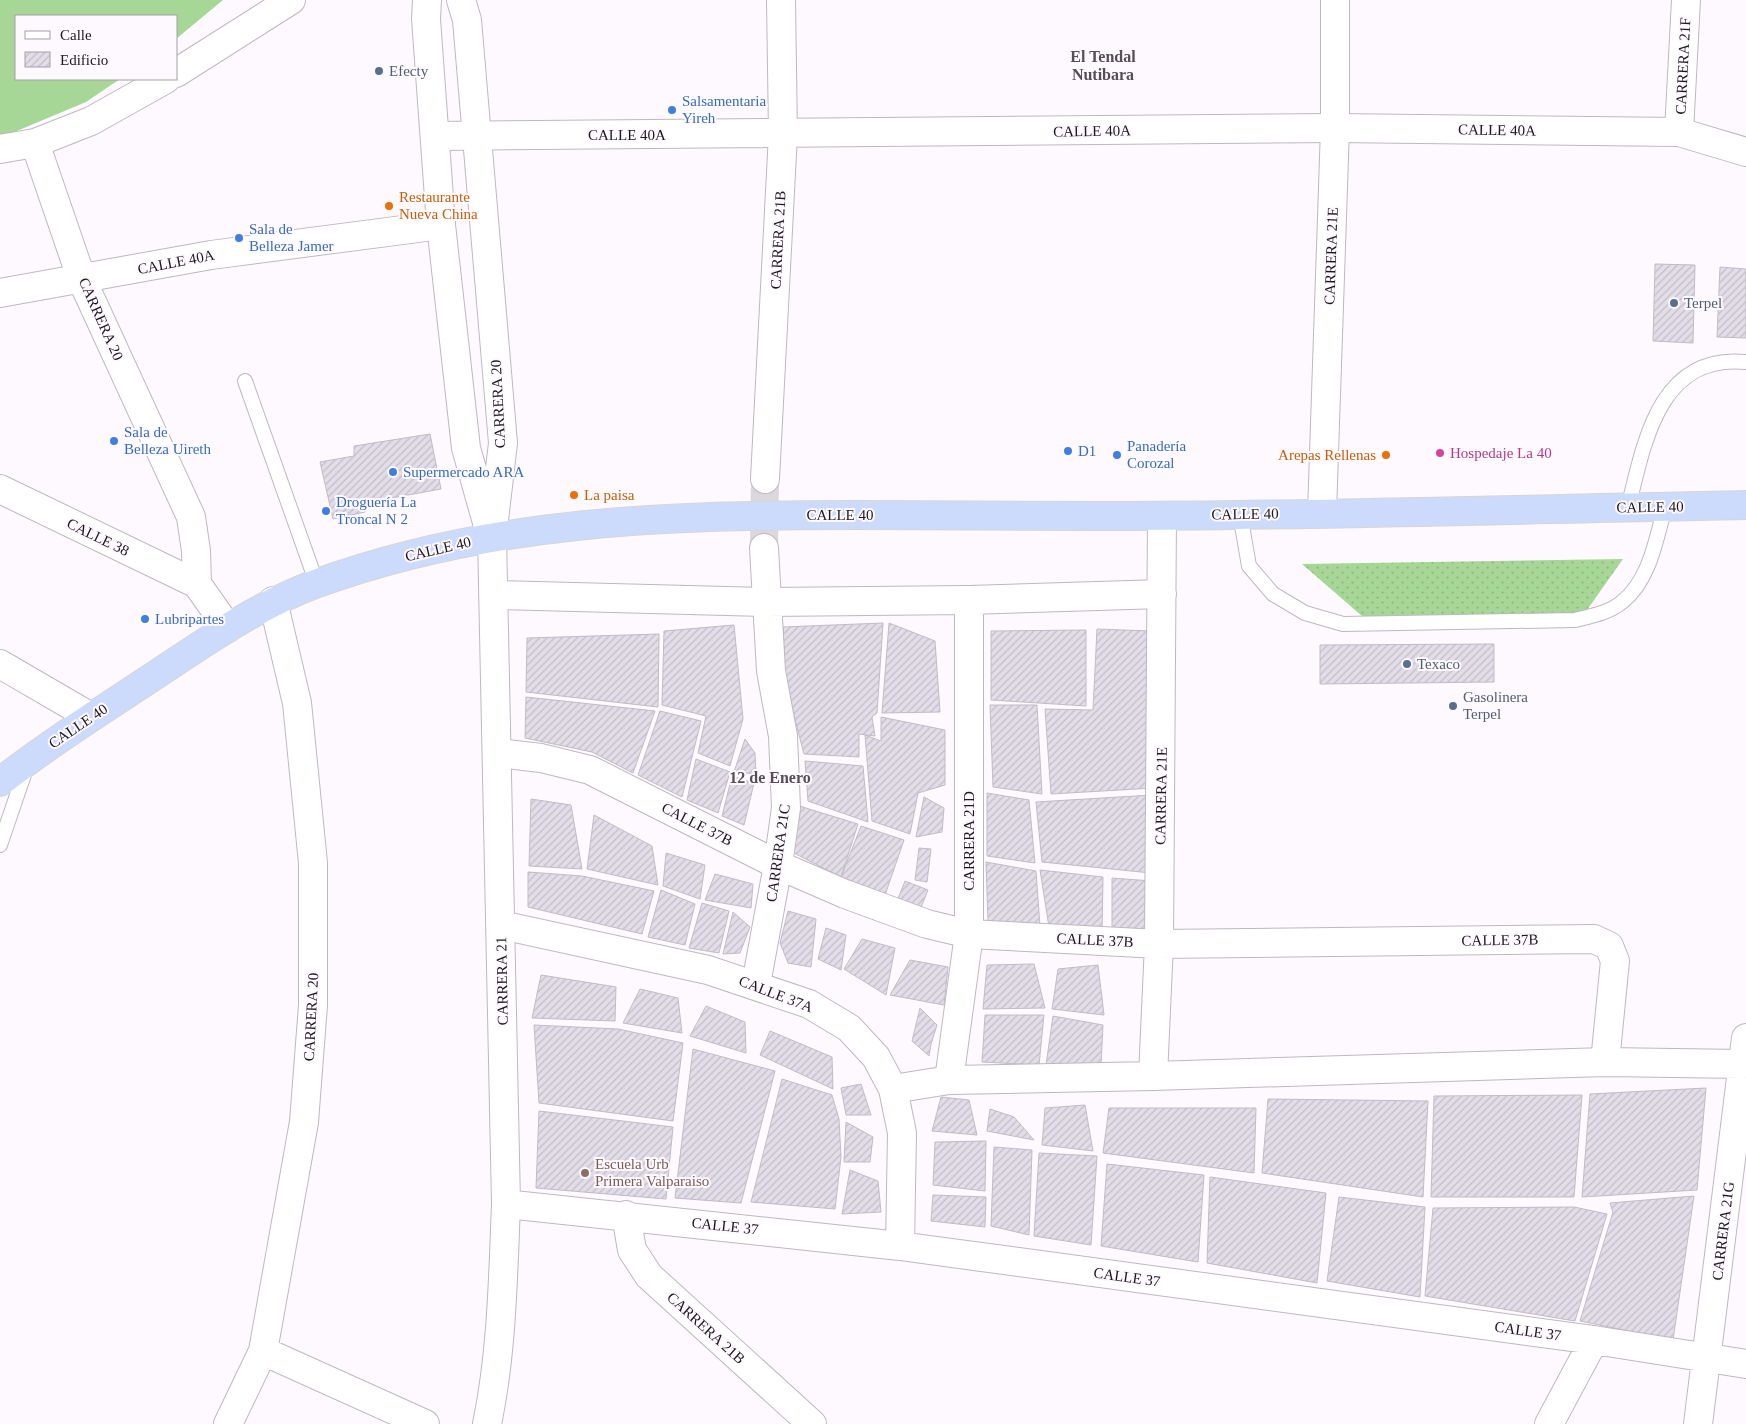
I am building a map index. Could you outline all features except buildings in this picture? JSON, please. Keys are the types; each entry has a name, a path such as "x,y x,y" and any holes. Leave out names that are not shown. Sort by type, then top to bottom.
{"highway":[{"name":"CALLE 40","path":"0,782 29,759 90,717 273,601 317,584 419,553 492,537 594,522 749,515 1162,516 1746,506"}],"street":[{"path":"178,72 291,0"},
{"path":"428,0 426,19 442,225 466,448 492,537"},
{"name":"CARRERA 20","path":"461,0 467,20 503,444 492,537"},
{"name":"CARRERA 21B","path":"765,479 783,134 781,0"},
{"name":"CARRERA 21E","path":"1322,513 1335,128 1335,0"},
{"name":"CARRERA 21F","path":"1679,132 1686,0"},
{"path":"0,149 35,143 91,121 164,80"},
{"name":"CALLE 40A","path":"435,136 1335,128 1679,132 1746,152"},
{"name":"CARRERA 20","path":"35,143 82,280 191,518 196,552 197,584"},
{"name":"CALLE 40A","path":"0,294 211,255 442,225"},
{"name":"CALLE 38","path":"0,489 197,584"},
{"name":"CARRERA 21E","path":"1153,1076 1159,944 1162,516"},
{"name":"CARRERA 21","path":"487,1424 494,1392 502,1304 506,1204 495,595 492,537"},
{"path":"764,548 767,602"},
{"path":"197,584 228,628"},
{"path":"495,595 767,602 969,600 1162,594"},
{"name":"CARRERA 21D","path":"950,1080 969,934 969,600"},
{"name":"CARRERA 20","path":"228,1424 264,1351 304,1122 313,1005 313,863 297,703 273,601"},
{"name":"CARRERA 21C","path":"756,984 778,864 786,808 782,736 771,672 767,602"},
{"path":"0,664 90,717"},
{"name":"CALLE 37B","path":"498,753 542,758 590,770 778,864 845,894 926,924 969,934 1159,944 1594,939 1609,946 1616,961 1605,1062"},
{"name":"CALLE 37A","path":"501,925 708,970 756,984 809,1004 849,1028 876,1057 893,1089 902,1133 900,1246"},
{"name":"CARRERA 21G","path":"1698,1424 1708,1357 1746,1038"},
{"path":"893,1089 950,1080 1153,1076 1605,1062 1742,1064"},
{"name":"CALLE 37","path":"506,1204 626,1215 900,1246 1594,1340 1746,1364"},
{"name":"CARRERA 21B","path":"626,1215 632,1250 648,1276 812,1424"},
{"path":"1549,1424 1594,1340"},
{"path":"264,1351 424,1424"}],"lane":[{"path":"1628,508 1646,436 1660,405 1678,382 1700,368 1734,361 1746,362"},
{"path":"245,382 317,584"},
{"path":"1240,514 1249,566 1273,594 1305,612 1343,624 1575,620 1604,613 1623,602 1639,582 1650,562 1665,507"},
{"path":"0,845 29,759"}],"green space":[{"path":"0,0 223,0 178,37 178,15 15,15 15,80 119,80 86,102 0,138"},
{"path":"1623,559 1582,617 1370,623 1302,564"}],"tunnel":[{"path":"764,548 765,479"}],"place":[{"name":"Efecty","path":"379,71"},
{"name":"Salsamentaria Yireh","path":"672,110"},
{"name":"Restaurante Nueva China","path":"389,206"},
{"name":"Sala de Belleza Jamer","path":"239,238"},
{"name":"Terpel","path":"1674,303"},
{"name":"Sala de Belleza Uireth","path":"114,441"},
{"name":"D1","path":"1068,451"},
{"name":"Hospedaje La 40","path":"1440,453"},
{"name":"Panadería Corozal","path":"1117,455"},
{"name":"Arepas Rellenas","path":"1386,455"},
{"name":"Supermercado ARA","path":"393,472"},
{"name":"La paisa","path":"574,495"},
{"name":"Droguería La Troncal N 2","path":"326,511"},
{"name":"Lubripartes","path":"145,619"},
{"name":"Texaco","path":"1407,664"},
{"name":"Gasolinera Terpel","path":"1453,706"},
{"name":"Escuela Urb Primera Valparaiso","path":"585,1173"}],"district":[{"name":"El Tendal Nutibara","path":"1103,65"},
{"name":"12 de Enero","path":"770,777"}]}
